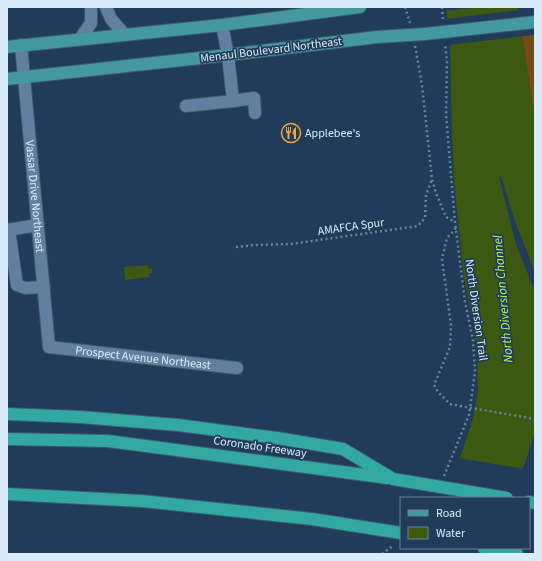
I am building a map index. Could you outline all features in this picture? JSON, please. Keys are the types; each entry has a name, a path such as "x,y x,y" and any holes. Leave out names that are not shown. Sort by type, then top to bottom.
{"highway":[{"path":"7,414 88,418 178,426 277,438 342,448 393,479"},
{"name":"Coronado Freeway","path":"7,439 108,441 393,479 501,497"},
{"path":"7,494 142,501 312,519 365,527 399,538"},
{"path":"490,549 513,553"}],"main road":[{"path":"7,47 222,25 360,7"},
{"name":"Menaul Boulevard Northeast","path":"7,79 531,22"}],"street":[{"path":"80,39 91,23 91,7"},
{"path":"106,7 111,19 125,34"},
{"path":"222,25 228,55 233,100"},
{"name":"Vassar Drive Northeast","path":"21,45 49,347"},
{"path":"186,106 254,98 255,113"},
{"path":"38,226 8,230 17,285 24,288 44,288"},
{"name":"Prospect Avenue Northeast","path":"49,347 237,368"}],"path":[{"path":"406,7 413,35 422,85 432,179 446,217 456,222"},
{"path":"442,7 444,26"},
{"name":"North Diversion Trail","path":"443,478 469,415 475,372 473,340 465,302 456,227 446,115 447,61 445,40"},
{"name":"AMAFCA Spur","path":"236,247 291,244 418,226 425,218 426,195 432,179"},
{"path":"456,227 446,238 442,258 450,325 450,347 434,385 438,392 450,404 535,419"},
{"path":"382,554 399,538"}],"shaded area":[{"path":"535,35 535,115 522,36"}],"water":[{"name":"North Diversion Channel","path":"446,7 518,7 535,115 535,272 515,221 501,176 499,177 516,244 535,292 535,431 526,460 511,497 443,497 454,476 473,419 478,391 474,328 464,278 454,180 450,45"},
{"path":"148,265 149,269 152,268 152,273 149,273 149,277 125,280 124,267"}],"pier":[{"path":"444,7 482,7 444,11"},
{"path":"521,10 524,36 448,45 445,19"},
{"path":"458,458 524,469 513,497 441,497 452,476"},
{"path":"400,543 400,549 482,549 479,554 384,554"}],"place":[{"name":"Applebee's","path":"291,133"}]}
